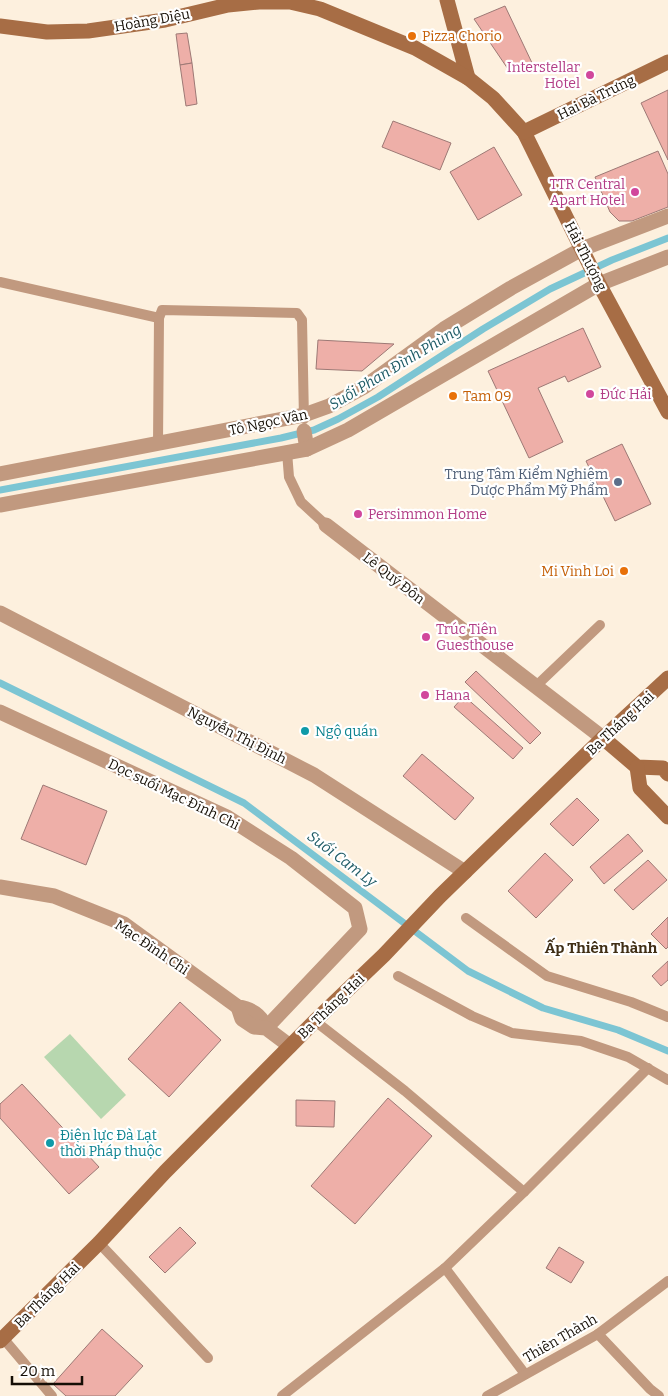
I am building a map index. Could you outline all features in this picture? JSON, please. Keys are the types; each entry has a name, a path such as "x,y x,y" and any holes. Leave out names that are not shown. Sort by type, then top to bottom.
{"street":[{"path":"447,0 468,78"},
{"name":"Hoàng Diệu","path":"0,26 47,32 88,31 165,20 228,5 290,2 320,10 415,48 468,78"},
{"name":"Hai Bà Trưng","path":"524,132 668,62"},
{"name":"Hải Thượng","path":"468,78 493,98 524,132 599,284 668,412"},
{"name":"Tô Ngọc Vân","path":"0,474 304,415 329,406 364,387 444,329 511,288 582,249 668,216"},
{"path":"0,505 286,452 306,441 348,430 599,284 668,257"},
{"name":"Lê Quý Đôn","path":"326,525 603,738"},
{"name":"Nguyễn Thị Định","path":"0,613 314,775 465,872"},
{"name":"Ba Tháng Hai","path":"1,1339 99,1243 165,1172 315,1021 386,953 440,896 603,738 668,678"},
{"name":"Dọc suối Mạc Đĩnh Chi","path":"0,712 227,817 291,858 355,908 360,929 266,1028"},
{"path":"603,738 637,767 663,768 668,774"},
{"path":"637,767 640,788 668,817"},
{"name":"Mạc Đĩnh Chi","path":"0,888 54,896 124,924 238,1007 248,1008 263,1019 266,1028 290,1046"}],"lane":[{"path":"0,282 159,318"},
{"path":"158,444 159,318 162,310 297,313 302,320 306,441"},
{"name":"Lê Quý Đôn","path":"286,452 289,477 301,502 326,525"},
{"path":"536,686 600,625"},
{"path":"466,918 547,976 631,1002 668,1017"},
{"path":"398,976 472,1016 512,1033 581,1041 628,1057 668,1080"},
{"path":"315,1021 405,1092 524,1192"},
{"path":"282,1396 445,1268 648,1068"},
{"path":"99,1243 208,1358"},
{"path":"445,1268 525,1374"},
{"name":"Thiên Thành","path":"487,1396 598,1334 668,1281"},
{"path":"598,1334 659,1396"},
{"path":"1,1339 52,1396"}],"green space":[{"path":"70,1034 126,1095 101,1119 44,1057"}],"building":[{"path":"505,6 533,65 510,72 474,19"},
{"path":"187,33 192,63 180,65 176,34"},
{"path":"192,63 197,104 186,106 180,65"},
{"path":"668,90 668,160 641,103"},
{"path":"393,121 451,143 440,170 382,147"},
{"path":"494,147 522,195 478,220 450,172"},
{"name":"TTR Central Apart Hotel","path":"658,151 668,174 668,207 632,221 619,221 610,212 595,177"},
{"path":"583,328 601,367 568,382 565,376 538,388 563,442 529,458 488,371"},
{"path":"318,340 394,344 362,371 316,369"},
{"name":"Trung Tâm Kiểm Nghiệm Dược Phẩm Mỹ Phẩm","path":"622,444 651,504 615,521 586,461"},
{"path":"476,671 541,733 530,744 465,682"},
{"path":"464,696 523,748 513,759 454,707"},
{"path":"422,754 474,798 455,820 403,776"},
{"path":"43,785 107,811 86,865 21,839"},
{"path":"577,798 599,820 573,846 550,824"},
{"path":"628,834 643,851 604,884 590,867"},
{"path":"545,853 573,880 536,918 508,891"},
{"path":"648,860 667,880 633,910 614,890"},
{"path":"668,917 668,947 666,949 651,934"},
{"path":"668,961 668,980 661,986 652,976"},
{"path":"180,1002 221,1040 169,1097 128,1059"},
{"name":"Điện lực Đà Lạt thời Pháp thuộc","path":"22,1084 99,1167 69,1194 0,1118 0,1104"},
{"path":"388,1098 432,1136 355,1224 311,1186"},
{"path":"296,1100 335,1101 334,1127 296,1126"},
{"path":"180,1227 196,1243 165,1273 149,1257"},
{"path":"559,1247 584,1262 571,1283 546,1268"},
{"path":"102,1329 143,1366 115,1396 66,1396 53,1384"}],"waterway":[{"name":"Suối Phan Đình Phùng","path":"0,490 281,438 314,430 378,397 483,329 550,289 612,260 668,238"},
{"name":"Suối Cam Ly","path":"0,683 244,803 468,971 543,1008 618,1030 668,1051"}],"place":[{"name":"Pizza Chorio","path":"412,36"},
{"name":"Interstellar Hotel","path":"590,75"},
{"name":"TTR Central Apart Hotel","path":"635,192"},
{"name":"Đức Hải","path":"590,394"},
{"name":"Tam 09","path":"453,396"},
{"name":"Trung Tâm Kiểm Nghiệm Dược Phẩm Mỹ Phẩm","path":"618,482"},
{"name":"Persimmon Home","path":"358,514"},
{"name":"Mi Vinh Loi","path":"624,571"},
{"name":"Trúc Tiên Guesthouse","path":"426,637"},
{"name":"Hana","path":"425,695"},
{"name":"Ngộ quán","path":"305,731"},
{"name":"Điện lực Đà Lạt thời Pháp thuộc","path":"50,1143"}],"district":[{"name":"Ấp Thiên Thành","path":"601,948"}]}
